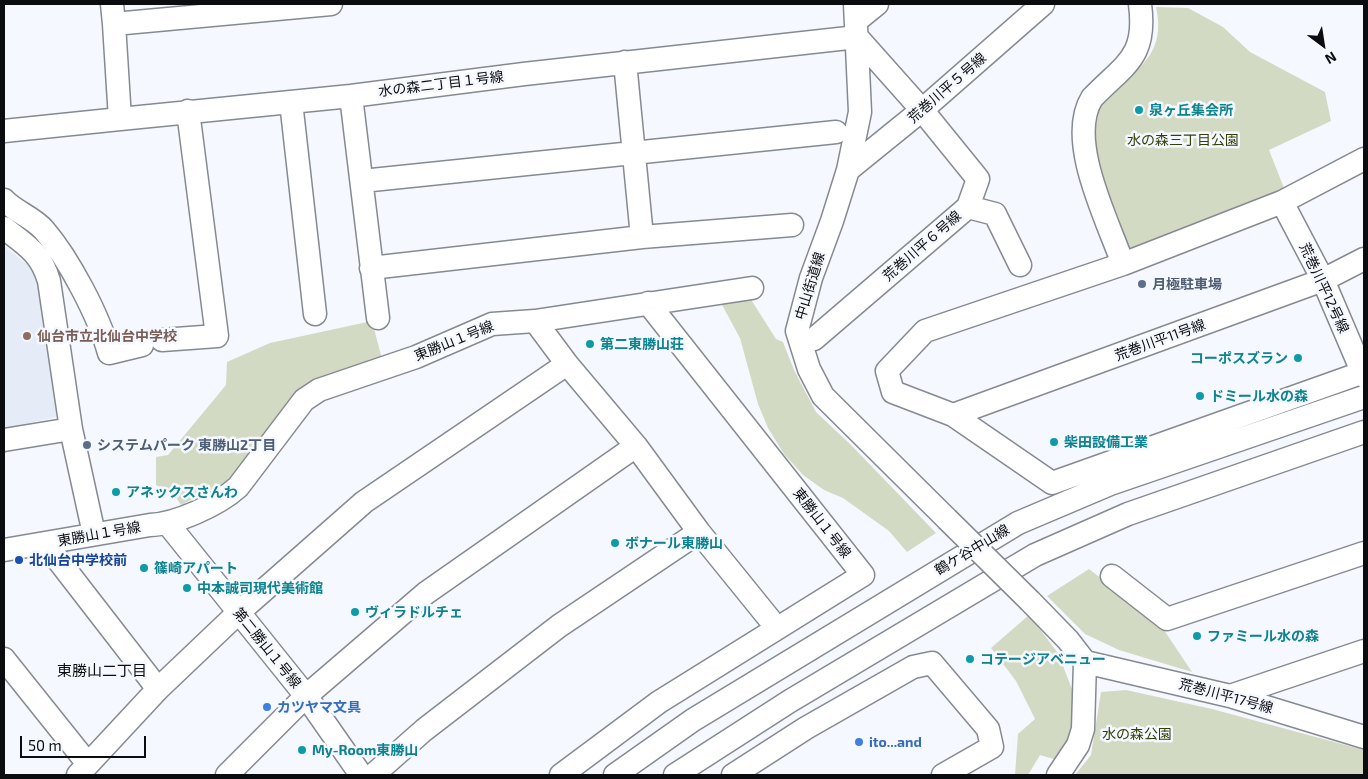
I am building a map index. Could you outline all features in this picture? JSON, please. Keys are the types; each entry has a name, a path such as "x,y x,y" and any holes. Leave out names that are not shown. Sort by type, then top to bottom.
{"street":[{"path":"120,119 113,14 331,4"},
{"path":"856,21 877,4"},
{"name":"荒巻川平５号線","path":"848,170 922,110 1043,4"},
{"path":"1123,264 1085,158 1083,122 1087,107 1092,98 1137,51 1143,30 1140,4"},
{"name":"水の森二丁目１号線","path":"4,131 351,96 625,62 856,21"},
{"name":"荒巻川平６号線","path":"801,342 814,339 968,206 978,179 922,110 856,21"},
{"name":"中山街道線","path":"856,21 860,112 848,170 832,221 810,278 797,331 809,369 823,396 1030,601 1068,640 1085,662"},
{"path":"625,62 642,237"},
{"path":"351,96 378,318"},
{"path":"291,102 315,314"},
{"path":"4,200 45,230 80,284 101,328 109,353 152,342 217,336 188,111"},
{"path":"362,181 836,132"},
{"path":"1364,159 1282,202 1123,264 926,331 887,371 893,392 954,415 1052,483 1364,374"},
{"name":"荒巻川平12号線","path":"1282,202 1323,280 1364,374"},
{"path":"968,206 994,214 1011,243 1020,266"},
{"path":"371,268 642,237 792,225"},
{"path":"4,228 29,246 44,264 49,281 67,391 71,429 94,534"},
{"name":"荒巻川平11号線","path":"954,415 1323,280 1364,259"},
{"path":"648,303 752,288"},
{"name":"東勝山１号線","path":"4,550 94,534 168,524 226,496 238,487 304,400 319,390 416,357 492,324 535,321 648,303 863,575 776,627"},
{"path":"535,321 567,364 636,446 699,532 776,627 659,702 561,775"},
{"path":"4,659 83,770 158,689 239,612 364,502 567,364"},
{"name":"鶴ケ谷中山線","path":"615,775 693,720 1018,523 1110,484 1364,396"},
{"path":"4,440 71,429"},
{"path":"680,774 790,701 1035,555 1128,514 1364,432"},
{"path":"227,775 306,696 426,593 636,446"},
{"name":"第二勝山１号線","path":"168,524 306,696 361,775"},
{"path":"373,775 424,730 558,626 699,532"},
{"path":"44,543 158,689"},
{"path":"1112,576 1167,619 1364,553"},
{"path":"1230,696 1364,651"},
{"path":"731,656 749,686"},
{"path":"1058,775 1078,745 1083,729 1085,662"},
{"name":"荒巻川平17号線","path":"1085,662 1230,696 1364,737"},
{"path":"733,775 806,728 913,667 932,663 988,728 992,747 943,775"},
{"path":"790,701 806,728"}],"shaded area":[{"name":"仙台市立北仙台中学校","path":"4,246 34,270 65,402 56,417 4,429"}],"green space":[{"name":"水の森三丁目公園","path":"1156,7 1188,8 1223,27 1250,52 1325,92 1331,121 1269,150 1284,188 1137,250 1130,248 1127,242 1099,172 1092,144 1092,132 1096,113 1106,99 1144,63 1153,49 1158,31"},
{"path":"750,298 776,339 783,342 794,370 816,412 851,445 936,533 907,552 889,531 843,498 824,490 803,475 784,454 768,428 758,404 740,338 721,303"},
{"path":"372,321 382,359 286,406 226,482 181,505 174,494 156,485 156,457 168,455 226,385 227,362 270,343"},
{"path":"1089,569 1160,624 1192,672 1119,650 1085,634 1047,596"},
{"path":"1029,615 1058,653 1075,697 1073,737 1057,760 1040,755 1028,775 1015,775 1018,734 1035,719 1016,681 991,648"},
{"name":"水の森公園","path":"1126,690 1212,709 1364,750 1364,775 1075,775 1091,755 1101,692"}],"place":[{"name":"泉ヶ丘集会所","path":"1139,110"},
{"name":"月極駐車場","path":"1142,284"},
{"name":"仙台市立北仙台中学校","path":"27,336"},
{"name":"第二東勝山荘","path":"590,344"},
{"name":"コーポスズラン","path":"1298,358"},
{"name":"ドミール水の森","path":"1200,396"},
{"name":"柴田設備工業","path":"1054,442"},
{"name":"システムパーク 東勝山2丁目","path":"87,445"},
{"name":"アネックスさんわ","path":"116,492"},
{"name":"ボナール東勝山","path":"615,543"},
{"name":"北仙台中学校前","path":"19,560"},
{"name":"篠崎アパート","path":"144,568"},
{"name":"中本誠司現代美術館","path":"187,588"},
{"name":"ヴィラドルチェ","path":"355,612"},
{"name":"ファミール水の森","path":"1197,636"},
{"name":"コテージアベニュー","path":"970,659"},
{"name":"カツヤマ文具","path":"267,707"},
{"name":"ito...and","path":"859,742"},
{"name":"My-Room東勝山","path":"302,750"}],"district":[{"name":"東勝山二丁目","path":"102,671"}]}
